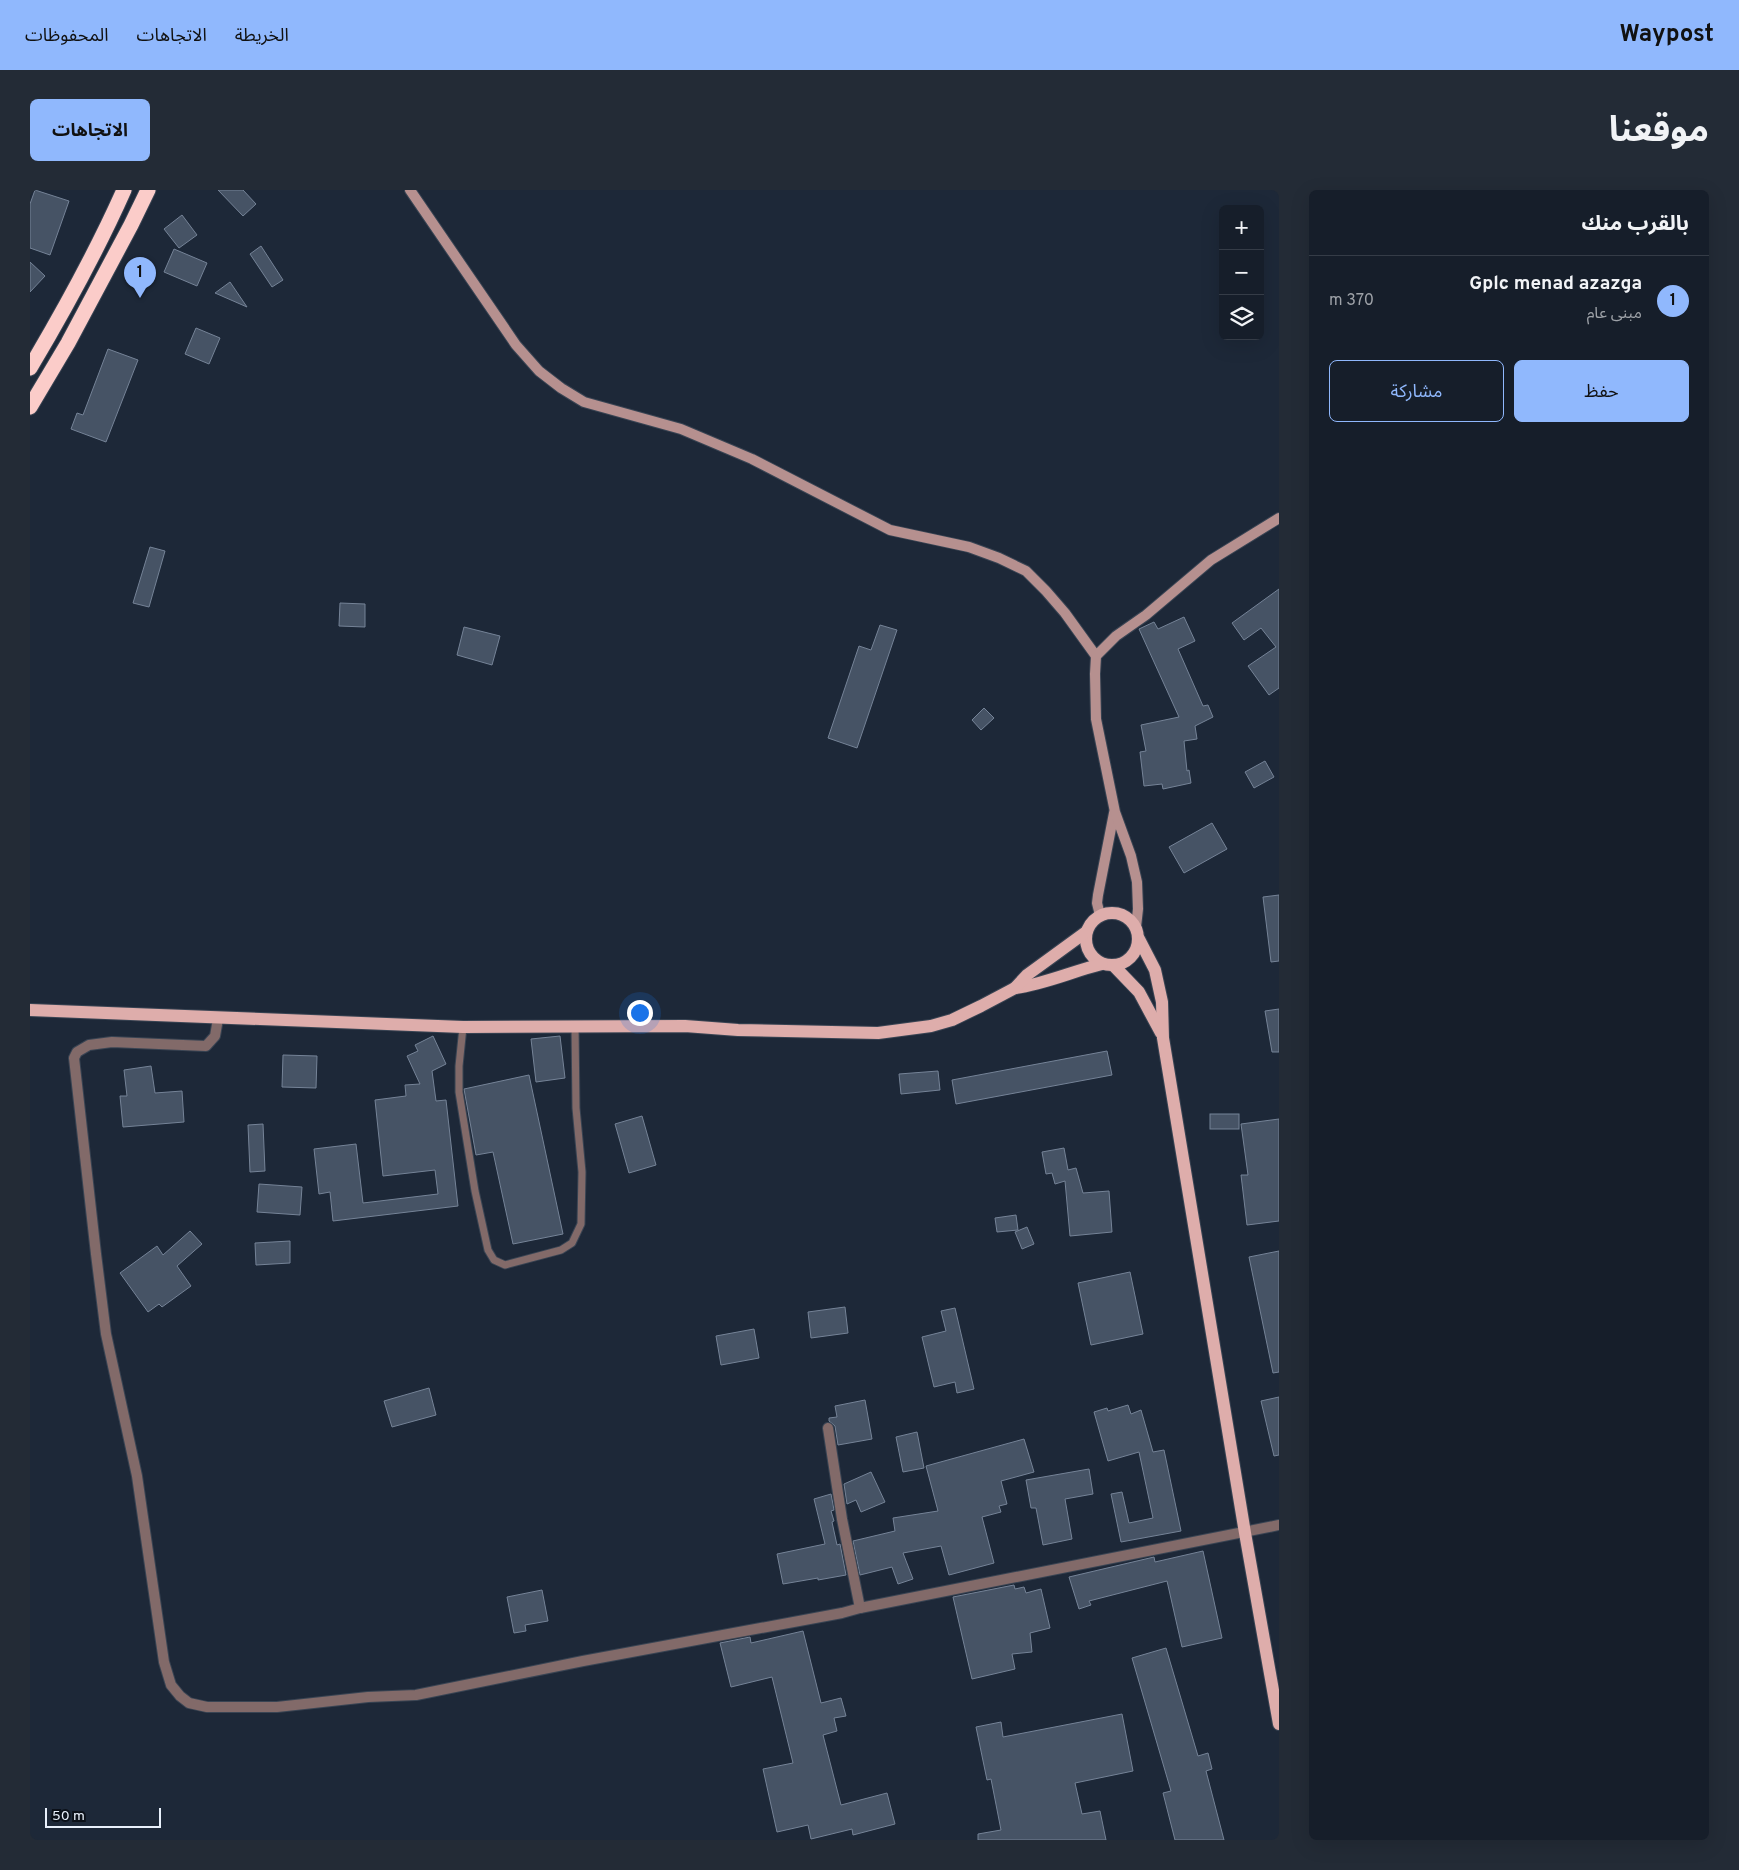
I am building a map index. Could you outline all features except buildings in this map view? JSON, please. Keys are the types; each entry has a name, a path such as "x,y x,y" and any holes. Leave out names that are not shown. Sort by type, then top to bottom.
{"highway":[{"path":"30,368 101,242 124,190"},
{"path":"30,407 68,343 148,190"}],"main road":[{"path":"410,190 516,345 539,371 561,388 584,402 681,429 752,459 890,530 969,547 999,558 1026,571 1046,590 1065,613 1096,656"},
{"path":"30,1010 218,1019 463,1027 684,1026 738,1030 878,1032 931,1026 952,1020 1016,988 1036,986 1068,973 1108,964 1122,963 1132,956 1138,946 1137,882 1131,856 1115,812 1096,719 1094,674 1096,656 1116,636 1146,615 1211,560 1279,518"},
{"path":"1100,915 1097,903 1098,895 1115,812"},
{"path":"1163,1038 1139,992 1108,964 1094,959 1088,950 1085,941 1086,932 1091,921 1100,915 1110,912 1121,913 1129,918 1155,970 1162,1002 1163,1038 1245,1533 1279,1724"},
{"path":"1016,988 1027,975 1086,932"}],"street":[{"path":"218,1019 216,1036 206,1046 112,1042 89,1045 77,1052 74,1058 106,1334 137,1476 165,1668 171,1685 189,1703 207,1706 277,1707 368,1697 416,1695 1279,1526"},
{"path":"828,1428 842,1519 860,1608"}],"lane":[{"path":"463,1027 459,1066 459,1092 475,1191 488,1250 494,1260 505,1265 561,1250 572,1243 581,1224 582,1172 576,1108 575,1026"}],"place":[{"name":"Gplc menad azazga","path":"140,298"}]}
